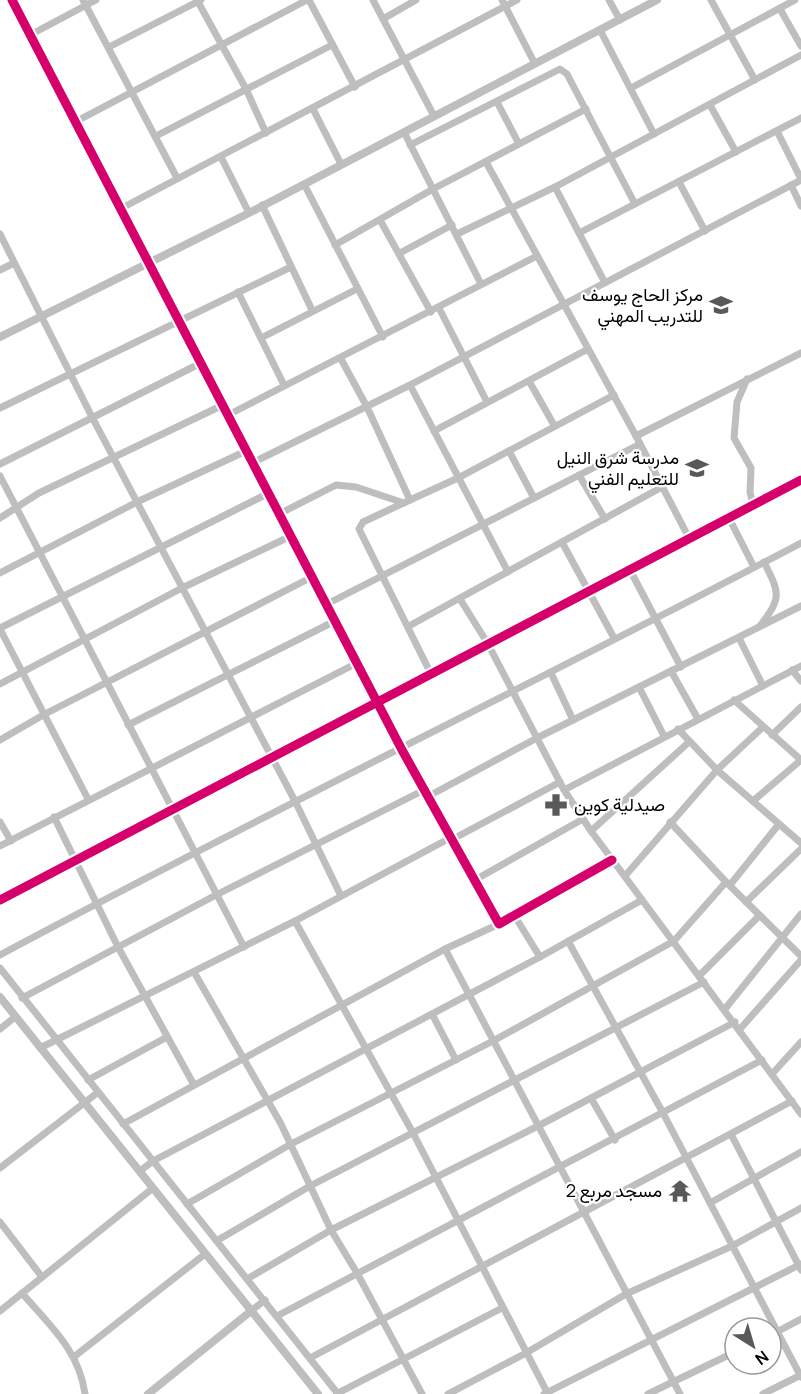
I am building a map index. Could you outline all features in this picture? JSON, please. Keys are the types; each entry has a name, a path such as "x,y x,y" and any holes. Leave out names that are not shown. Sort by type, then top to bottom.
{"street":[{"path":"12,0 425,794 499,924"},
{"path":"30,34 84,3 96,0"},
{"path":"75,122 308,0 355,87"},
{"path":"373,0 434,116"},
{"path":"383,19 416,0"},
{"path":"120,209 405,61 504,3 517,0"},
{"path":"609,0 620,20"},
{"path":"0,337 249,213 657,0"},
{"path":"711,0 755,80"},
{"path":"631,88 795,0"},
{"path":"109,47 199,1 246,89 266,133"},
{"path":"84,3 177,178"},
{"path":"504,3 535,64"},
{"path":"780,9 801,46"},
{"path":"600,30 654,134"},
{"path":"156,136 332,45"},
{"path":"457,234 555,187 801,55"},
{"path":"410,145 560,69 567,74 635,204"},
{"path":"497,102 519,144"},
{"path":"710,105 736,152"},
{"path":"313,109 341,164"},
{"path":"335,245 433,189 586,109"},
{"path":"579,233 801,118"},
{"path":"252,463 410,385 604,281 801,180 777,131"},
{"path":"404,132 481,284"},
{"path":"221,157 249,213"},
{"path":"486,162 614,395 690,540"},
{"path":"679,182 705,231"},
{"path":"304,184 383,337"},
{"path":"791,185 801,206"},
{"path":"555,187 604,281"},
{"path":"262,205 312,310"},
{"path":"380,220 400,253 430,312"},
{"path":"400,253 452,225"},
{"path":"0,234 92,417 162,545 204,632 318,845 341,896"},
{"path":"228,415 284,385 341,359 537,256"},
{"path":"0,270 14,263"},
{"path":"0,408 291,267"},
{"path":"261,338 357,289"},
{"path":"238,292 284,385"},
{"path":"439,308 487,402"},
{"path":"434,431 588,348"},
{"path":"636,436 801,353"},
{"path":"341,359 367,407 407,502"},
{"path":"0,464 201,363"},
{"path":"747,379 737,402 734,438 751,468 750,492 753,505"},
{"path":"529,381 554,425"},
{"path":"410,385 508,572"},
{"path":"431,674 359,528 360,524 458,478 614,395"},
{"path":"0,518 39,493 223,405"},
{"path":"327,604 640,444"},
{"path":"0,573 138,501 246,451"},
{"path":"509,452 534,498"},
{"path":"579,475 604,519"},
{"path":"0,476 244,947"},
{"path":"0,900 174,811 801,480"},
{"path":"279,514 336,485 356,487 407,502"},
{"path":"409,626 562,544 662,487"},
{"path":"88,799 0,629 62,595 269,493"},
{"path":"729,518 754,567"},
{"path":"0,684 182,588 291,536"},
{"path":"0,956 97,903 295,801 402,750 801,543"},
{"path":"562,544 614,638"},
{"path":"758,629 775,607 778,598 777,590 764,562"},
{"path":"630,570 681,667"},
{"path":"0,740 45,714 312,577"},
{"path":"460,599 488,644 564,790 583,819 801,1114"},
{"path":"22,998 216,895 425,794 801,606"},
{"path":"128,725 335,621"},
{"path":"739,638 764,686"},
{"path":"0,846 357,663"},
{"path":"564,790 801,666"},
{"path":"792,670 801,681"},
{"path":"671,671 698,719"},
{"path":"551,673 573,720"},
{"path":"639,687 664,736"},
{"path":"734,700 801,760 753,801"},
{"path":"772,735 801,706"},
{"path":"625,876 717,770 763,727"},
{"path":"678,729 717,770 801,843 746,902"},
{"path":"591,831 689,742"},
{"path":"40,1048 296,921 560,782"},
{"path":"54,817 118,947 194,1085"},
{"path":"473,881 583,819"},
{"path":"0,822 11,840"},
{"path":"670,822 801,958 740,1029"},
{"path":"187,1204 291,1144 493,1041 674,941 728,884 779,824"},
{"path":"123,1124 445,949 499,924 612,860"},
{"path":"140,1171 153,1161 469,995 642,900"},
{"path":"725,1010 801,914"},
{"path":"514,915 540,957"},
{"path":"218,1240 310,1186 616,1029 702,979 759,916"},
{"path":"296,921 413,1133 546,1394 800,1267 731,1134"},
{"path":"568,941 663,1113 755,1289 767,1316"},
{"path":"445,949 680,1394"},
{"path":"0,968 55,1041 218,1240 338,1394 502,1308"},
{"path":"194,972 291,1144 331,1230 357,1273 422,1394"},
{"path":"0,998 318,1394"},
{"path":"432,1014 456,1060"},
{"path":"0,1029 15,1017"},
{"path":"247,1279 331,1230 538,1126 735,1022"},
{"path":"88,1080 167,1037"},
{"path":"771,1074 801,1042"},
{"path":"277,1316 456,1219 615,1140 762,1060"},
{"path":"0,1168 97,1093"},
{"path":"591,1098 615,1140"},
{"path":"310,1358 481,1269 792,1101"},
{"path":"710,1203 801,1152"},
{"path":"0,1311 153,1188"},
{"path":"448,1394 526,1353 626,1294 732,1246 801,1208"},
{"path":"0,1222 42,1277"},
{"path":"75,1356 205,1254"},
{"path":"22,1293 75,1356 83,1374 85,1394"},
{"path":"148,1394 265,1300"},
{"path":"783,1328 801,1319"},
{"path":"763,1394 801,1376 783,1347"},
{"path":"648,1394 723,1358"}],"cycle path":[{"path":"12,0 402,750 499,924 612,860"},
{"path":"0,900 801,480"}],"place":[{"name":"مركز الحاج يوسف للتدريب المهني","path":"721,305"},
{"name":"مدرسة شرق النيل للتعليم الفني","path":"697,468"},
{"name":"صيدلية كوين","path":"556,805"},
{"name":"مسجد مربع 2","path":"680,1191"}]}
